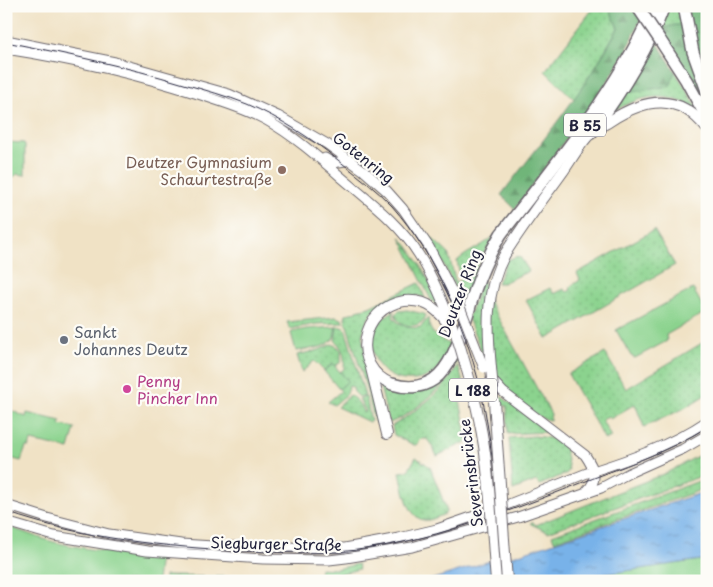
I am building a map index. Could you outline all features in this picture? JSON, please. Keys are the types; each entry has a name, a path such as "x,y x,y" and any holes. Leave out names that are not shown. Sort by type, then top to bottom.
{"highway":[{"path":"638,6 686,80 707,118"},
{"name":"Deutzer Ring","path":"392,384 408,388 424,384 438,376 446,366 484,266 496,241 586,124 616,80 635,48 654,6"},
{"name":"Deutzer Ring","path":"591,133 626,83 642,54 664,6"},
{"path":"684,6 693,52 707,91"}],"main road":[{"name":"Gotenring","path":"6,40 115,62 229,94 278,116 351,160 404,208 448,282 484,368 494,383 585,455 593,468"},
{"name":"Gotenring","path":"6,49 126,74 215,99 246,110 266,120 315,155 388,218 416,251 456,334"},
{"name":"B 55","path":"591,133 626,110 650,103 662,102 681,106 700,120 707,129"},
{"name":"Deutzer Ring","path":"494,401 488,322 489,297 495,274 517,234 591,133"},
{"path":"333,163 338,157 335,149"},
{"path":"315,155 333,163 351,160"},
{"name":"Deutzer Ring","path":"392,384 379,376 370,365 367,357 365,339 371,321 378,313 393,303 417,301 434,310 449,324 456,334"},
{"name":"Severinsbrücke","path":"456,334 472,385 484,446 496,581"},
{"path":"370,365 387,434"},
{"name":"Severinsbrücke","path":"494,401 507,581"},
{"name":"Siegburger Straße","path":"6,505 109,534 181,544 336,549 399,538 460,522 593,468 648,452 684,435 707,421"},
{"name":"Siegburger Straße","path":"6,522 43,534 147,551 263,559 329,560 412,547 502,522 587,491 601,488 629,473 683,449 707,435"},
{"path":"587,491 594,481 593,468"},
{"path":"399,538 412,547"}],"green space":[{"path":"595,6 608,6 618,28 585,85 574,99 545,71"},
{"path":"608,6 633,6 641,19 625,54 606,84 515,209 501,195 578,93 618,28"},
{"path":"668,6 682,6 685,25 659,29"},
{"path":"686,6 707,6 707,75 692,34"},
{"path":"675,25 685,25 707,99 703,104 659,29"},
{"path":"655,39 675,71 670,86 633,92 629,84"},
{"path":"675,71 698,109 674,99 654,97 633,102 610,113 629,84"},
{"path":"6,142 24,143 25,175 17,174 12,179 6,173"},
{"path":"654,230 675,265 547,339 526,300 550,288 554,294 564,289 567,292 571,290 570,287 580,280 577,273"},
{"path":"424,231 448,253 456,282 461,280 457,261 497,233 481,258 463,304 439,255"},
{"path":"400,237 424,272 441,309 431,300"},
{"path":"518,256 529,271 503,283 497,283 507,260"},
{"path":"482,279 488,299 551,414 550,420 536,415 507,390 493,374 485,359 468,318"},
{"path":"419,283 425,298 416,295 416,298 396,301 381,306 370,316 362,336 381,423 379,425 375,422 345,319 346,314 369,307"},
{"path":"693,289 706,312 666,335 667,341 635,358 631,356 616,330"},
{"path":"407,310 426,315 424,320 410,326 401,323 395,314 399,311"},
{"path":"394,311 393,317 395,320 402,325 413,328 421,327 428,318 432,331 450,345 445,357 432,374 416,380 399,379 387,373 379,365 374,354 372,342 375,330 382,319"},
{"path":"336,317 342,319 343,323 317,324 290,329 287,322"},
{"path":"337,326 345,328 365,396 359,397 354,392 353,387 349,386 347,394 334,405 328,402 341,391 339,389 348,381 340,372 344,369 344,361 342,350 335,340"},
{"path":"336,327 333,339 326,345 296,351 292,332"},
{"path":"707,340 707,394 683,409 644,427 635,404 610,419 608,416 602,420 611,437 605,440 568,374 605,353 626,389"},
{"path":"332,344 341,351 341,362 335,366 332,364 324,371 314,361 302,372 297,355 319,350"},
{"path":"456,355 457,361 438,389 410,412 389,423 379,383 388,387 414,392"},
{"path":"333,364 348,381 339,389 324,371"},
{"path":"458,365 463,383 459,396 468,441 437,456 427,439 422,439 414,445 394,435 392,426 429,400"},
{"path":"350,395 358,402 364,413 366,411 359,399 366,397 371,421 369,422 337,407"},
{"path":"501,396 548,432 508,434 507,406 502,405"},
{"path":"8,409 26,417 27,413 61,421 60,425 75,428 69,449 31,441 29,447 26,447 21,461 6,457"},
{"path":"535,436 556,439 564,445 569,470 567,473 540,485 536,481 513,490 509,438"},
{"path":"707,451 707,474 548,532 530,523 533,522 536,525 666,473"},
{"path":"416,457 430,467 446,508 445,514 429,520 422,520 411,510 401,478 400,472 408,471"},
{"path":"707,478 707,487 690,494 554,541 552,535"},
{"path":"6,526 67,545 94,550 162,556 157,581 6,581"},
{"path":"707,559 707,581 558,581"},
{"path":"358,564 359,569 311,581 295,581 319,574 320,568 336,569"},
{"path":"165,576 242,577 241,581 165,581"},
{"path":"255,579 295,581 255,581"}],"water":[{"path":"707,491 707,559 558,581 427,581 490,561 516,555"}],"tram line":[{"path":"6,42 140,72 216,93 247,104 283,122 317,144 366,182 392,206 422,246 435,268 466,339 480,387 489,435 502,581"},
{"path":"6,512 65,529 155,544 309,553 356,550 424,537 501,513 643,459 707,427"}],"place":[{"name":"Deutzer Gymnasium Schaurtestraße","path":"282,170"},
{"name":"Sankt Johannes Deutz","path":"64,340"},
{"name":"Penny Pincher Inn","path":"127,389"}]}
